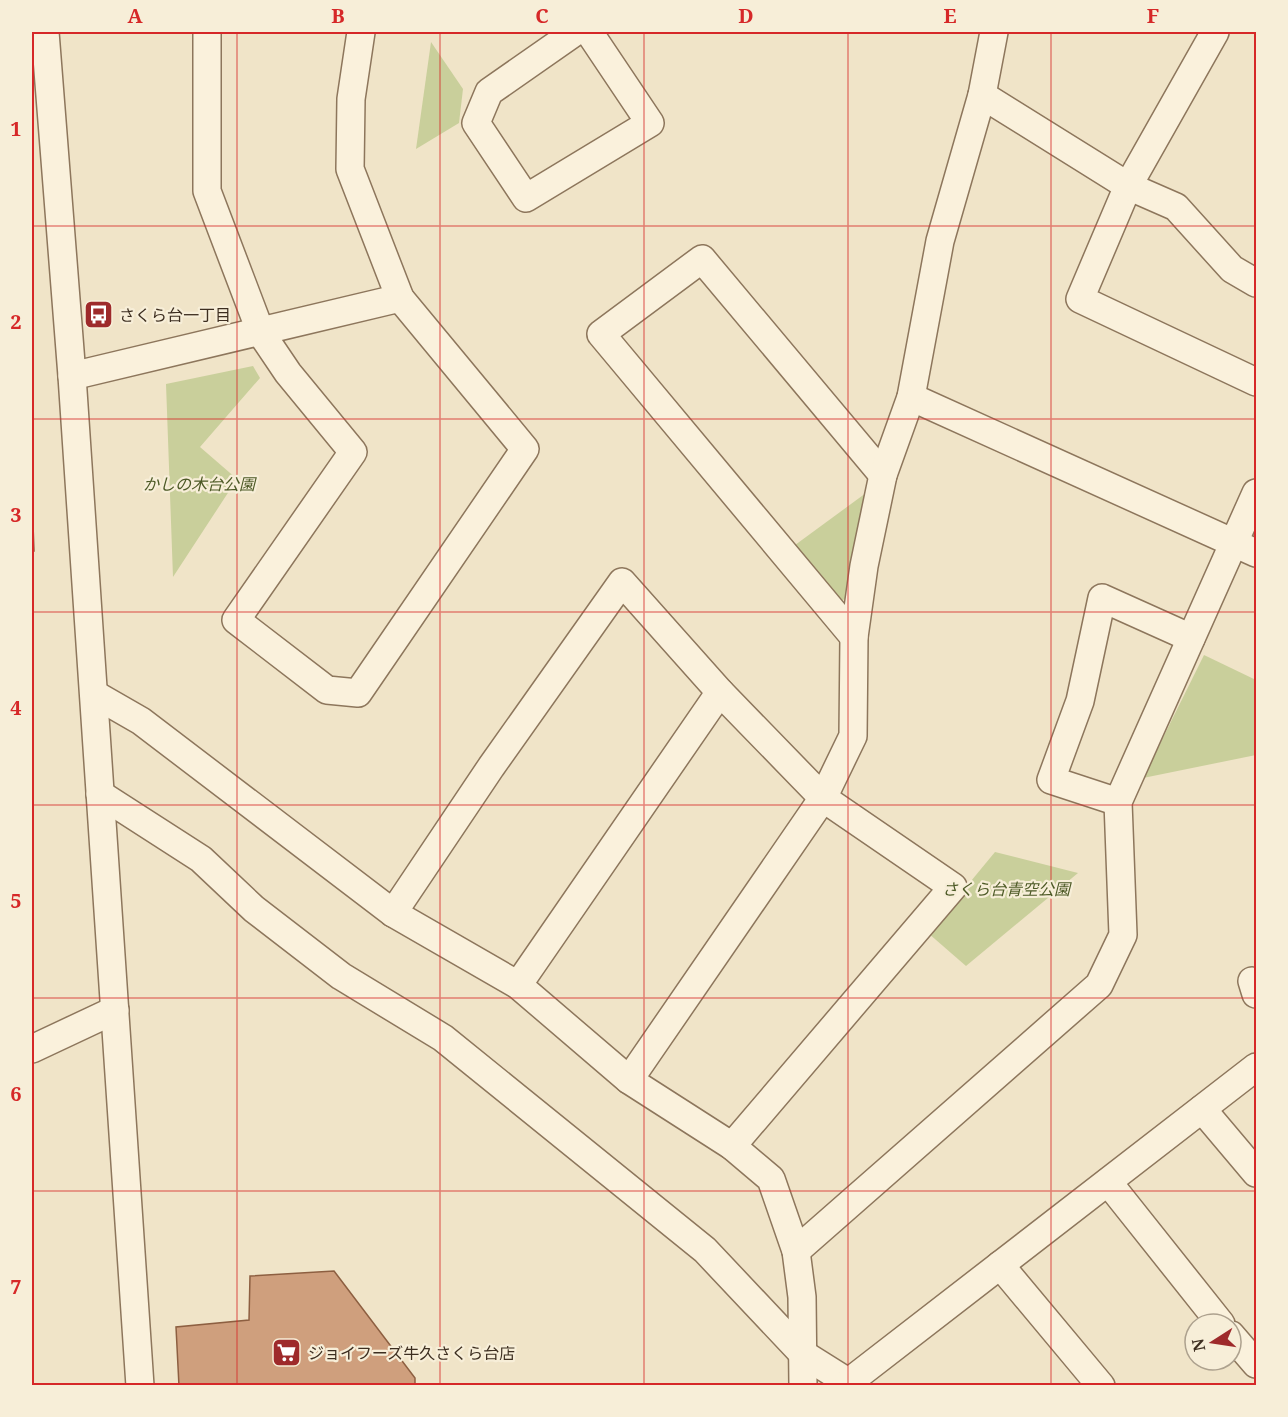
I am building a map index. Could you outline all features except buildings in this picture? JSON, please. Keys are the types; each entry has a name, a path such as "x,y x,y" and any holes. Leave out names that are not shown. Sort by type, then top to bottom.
{"street":[{"path":"45,32 39,69 72,376 140,1386"},
{"path":"207,32 207,191 261,333 288,374 353,452 236,620 327,690 358,693 525,450 400,298 350,169 351,99 361,32"},
{"path":"575,32 489,92 476,123 526,198 650,123 589,32"},
{"path":"629,1080 824,798 853,736 854,637 864,566 883,476 911,397 940,241 982,95 994,32"},
{"path":"1215,32 1128,186 1080,299 1257,382"},
{"path":"982,95 1128,186 1176,207 1232,269 1257,284"},
{"path":"854,637 601,334 702,259 883,476"},
{"path":"72,376 261,333 400,298"},
{"path":"911,397 1245,548"},
{"path":"796,1251 1099,985 1123,935 1118,802 1191,638 1245,548 1257,493"},
{"path":"393,914 491,766 622,582 720,692 824,798 952,887 732,1146"},
{"path":"1118,802 1051,780 1080,701 1102,598 1191,638"},
{"path":"518,985 720,692"},
{"path":"94,694 141,721 393,914 518,985 629,1080 732,1146 771,1179 796,1251 802,1297 804,1386"},
{"path":"100,794 201,859 254,909 342,976 443,1038 705,1250 803,1354 852,1384 1257,1067"},
{"path":"32,1049 115,1010"},
{"path":"1202,1109 1257,1173"},
{"path":"1108,1182 1211,1312"},
{"path":"1000,1266 1101,1386"},
{"path":"1243,1348 1257,1364"}],"green space":[{"path":"431,42 463,89 459,123 416,149"},
{"name":"かしの木台公園","path":"253,366 260,378 200,447 237,479 173,577 166,384"},
{"path":"866,493 848,597 836,604 791,548"},
{"path":"1204,655 1256,680 1256,755 1143,778"},
{"name":"さくら台青空公園","path":"995,852 1078,873 966,966 928,933"}],"place":[{"name":"さくら台一丁目","path":"98,315"},
{"name":"ジョイフーズ牛久さくら台店","path":"287,1353"}]}
